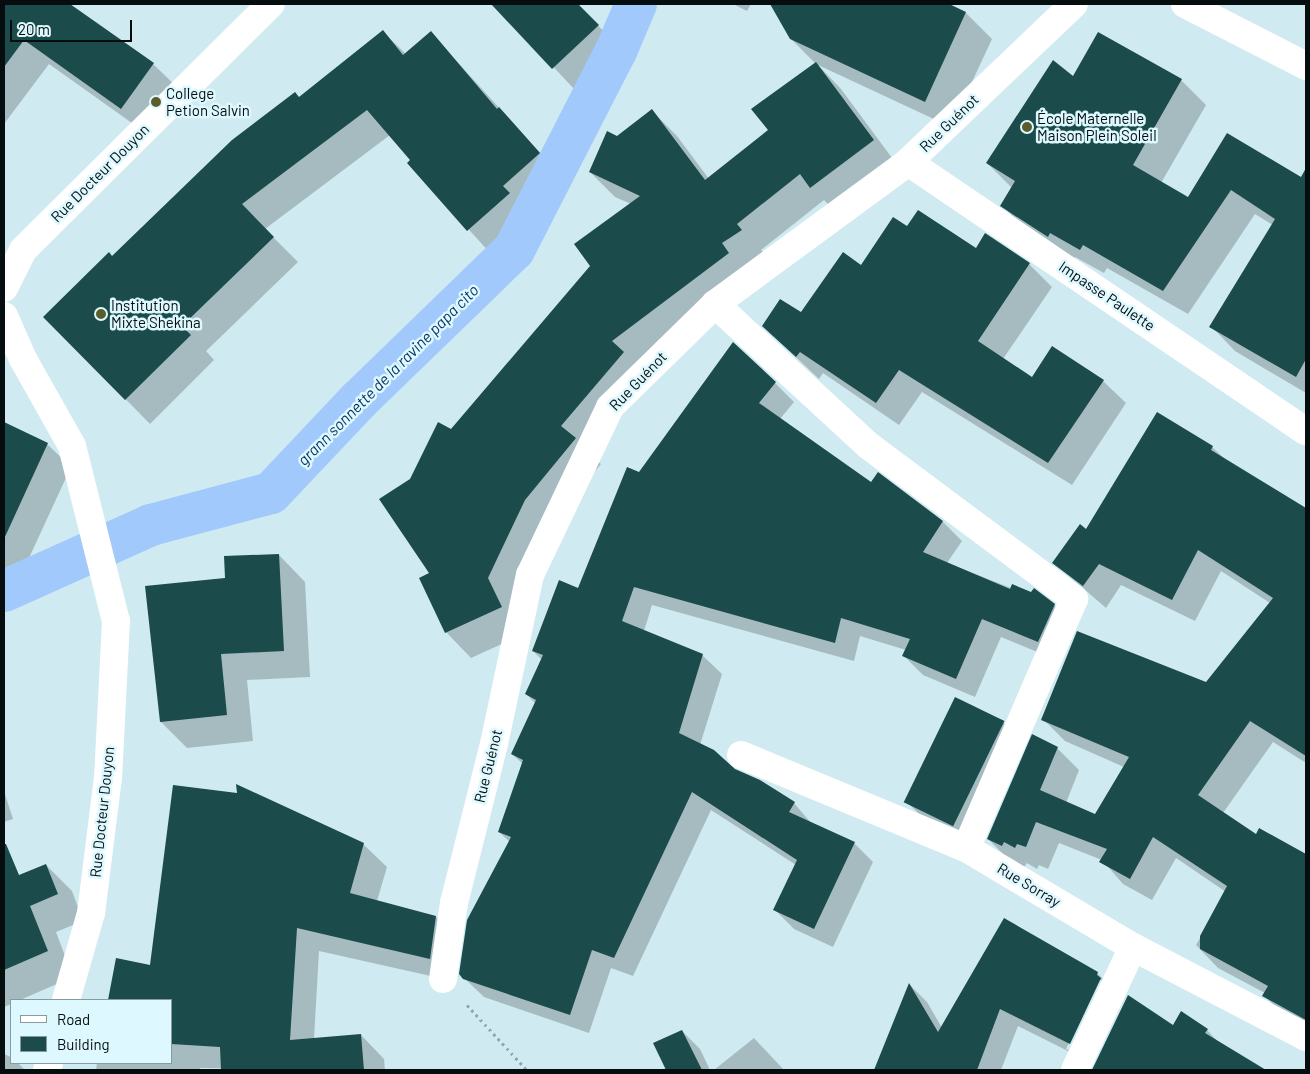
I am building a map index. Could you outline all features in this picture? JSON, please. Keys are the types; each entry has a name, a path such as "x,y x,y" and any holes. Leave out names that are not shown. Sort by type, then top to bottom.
{"street":[{"name":"Rue Docteur Douyon","path":"4,288 13,247 271,4"},
{"name":"Rue Guénot","path":"443,979 454,903 494,744 530,575 610,408 715,304 908,162 1074,4"},
{"path":"1185,4 1306,66"},
{"name":"Impasse Paulette","path":"908,162 1304,424"},
{"path":"715,304 869,446 1074,599 966,848"},
{"name":"Rue Docteur Douyon","path":"4,316 22,358 72,446 116,621 108,777 91,913 66,999"},
{"name":"Rue Sorray","path":"741,755 966,848 1133,947 1306,1037"},
{"path":"1075,1070 1133,947"}],"path":[{"path":"443,979 527,1070"}],"building":[{"path":"4,4 70,4 154,63 121,109 24,40 4,67"},
{"path":"491,4 578,4 599,25 552,69"},
{"path":"770,4 949,4 966,12 925,102 790,39"},
{"path":"383,30 403,55 431,31 497,109 499,107 540,153 503,186 510,193 467,231 407,163 410,160 367,110 242,204 274,237 182,326 191,335 125,400 43,317 109,252 112,256 232,140 295,92 299,97"},
{"path":"1098,32 1182,79 1133,165 1188,197 1227,133 1301,177 1306,168 1306,359 1296,377 1209,327 1275,219 1231,190 1163,291 1083,245 1080,250 1050,233 1048,237 1000,206 1015,181 986,163 1053,60 1073,76"},
{"path":"816,62 874,140 810,188 800,174 737,224 742,230 722,243 729,253 612,341 624,352 561,426 576,438 525,500 488,578 502,607 445,633 419,578 429,573 379,499 410,479 438,422 451,429 590,266 574,244 640,196 589,172 607,131 617,136 652,109 705,180 768,130 751,109"},
{"path":"918,210 976,248 985,233 1030,263 978,341 1032,377 1052,346 1104,380 1048,463 899,370 876,403 800,352 796,357 762,326 780,299 801,312 843,252 861,265 893,217 907,226"},
{"path":"733,342 776,382 759,403 871,482 878,472 943,521 923,552 1010,589 1012,584 1031,592 1034,588 1055,604 1038,642 982,619 956,679 902,656 910,639 841,618 835,643 634,587 622,621 703,654 679,733 714,750 735,769 760,780 795,802 789,812 855,842 814,929 773,910 797,860 692,792 614,958 592,950 570,1015 463,979 459,974 467,920 511,837 498,832 523,760 511,754 536,700 525,694 543,655 532,651 559,580 578,588 627,467 639,472"},
{"path":"1157,412 1213,446 1211,450 1306,508 1306,756 1250,721 1198,795 1256,834 1259,828 1306,854 1306,1020 1262,996 1268,986 1200,949 1200,936 1227,886 1153,837 1130,879 1099,862 1107,849 1036,822 1026,847 1017,844 1015,848 1004,842 1002,846 987,839 1032,734 1058,747 1040,790 1095,814 1129,757 1041,720 1077,631 1206,682 1273,598 1198,550 1172,600 1099,564 1083,586 1052,563 1080,524 1086,529"},
{"path":"4,422 48,443 4,539"},
{"path":"279,554 284,651 221,654 227,715 160,722 145,586 225,578 224,556"},
{"path":"955,697 1004,721 953,826 904,802"},
{"path":"236,784 364,843 350,893 436,916 430,959 297,928 290,1040 361,1034 364,1070 221,1070 220,1047 172,1044 172,999 108,999 116,958 150,965 173,785 237,793"},
{"path":"4,844 6,844 19,875 46,864 58,894 30,906 48,951 4,970"},
{"path":"1004,918 1098,972 1097,975 1101,978 1070,1044 1000,1009 977,1070 874,1070 909,983 938,1032"},
{"path":"1128,995 1173,1025 1181,1011 1208,1029 1205,1033 1266,1070 1092,1070"},
{"path":"682,1030 702,1070 666,1070 653,1043"}],"waterway":[{"name":"grann sonnette de la ravine papa cito","path":"4,591 151,525 271,493 359,400 514,250 616,51 636,4"}],"place":[{"name":"College Petion Salvin","path":"156,102"},
{"name":"École Maternelle Maison Plein Soleil","path":"1027,127"},
{"name":"Institution Mixte Shekina","path":"101,314"}]}
